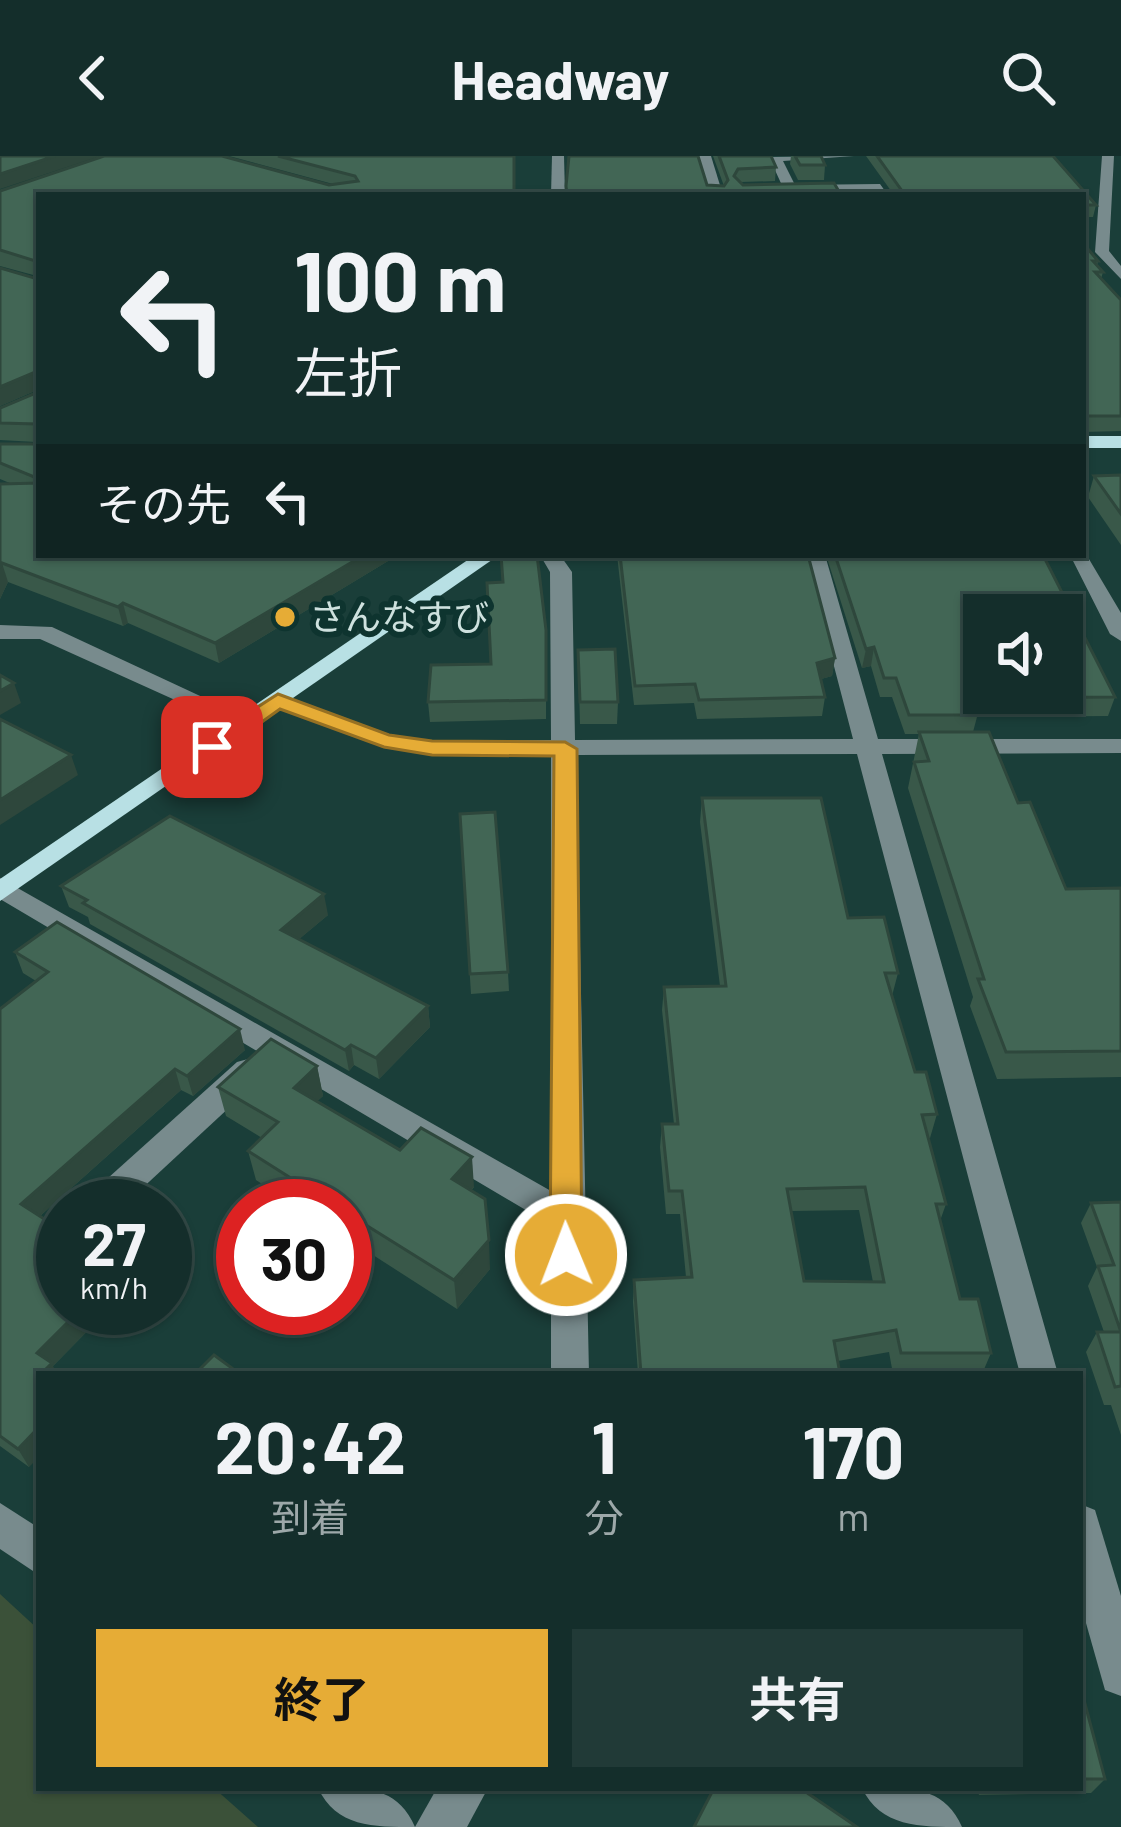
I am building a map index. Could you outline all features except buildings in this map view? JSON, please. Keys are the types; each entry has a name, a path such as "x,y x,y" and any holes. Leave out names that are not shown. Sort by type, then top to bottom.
{"main road":[{"path":"1086,442 1121,442"},
{"path":"1086,460 1121,460"},
{"path":"2,889 485,558"}],"street":[{"path":"759,172 778,164 848,156"},
{"path":"1108,156 1102,252 1121,275"},
{"path":"685,158 706,157 715,192"},
{"path":"752,157 778,164"},
{"path":"558,192 558,158 579,159"},
{"path":"778,164 782,189 882,192"},
{"path":"871,172 882,192"},
{"path":"1086,252 1121,252"},
{"path":"552,558 562,572 570,1371"},
{"path":"816,558 1038,1371"},
{"path":"1082,558 1121,634"},
{"path":"0,632 44,632 246,723"},
{"path":"278,700 384,741 432,748 1121,746"},
{"path":"2,889 565,1216"},
{"path":"130,1179 275,1047"},
{"path":"0,1523 36,1552"},
{"path":"1083,1535 1121,1674"},
{"path":"344,1791 391,1827"},
{"path":"439,1827 463,1791"},
{"path":"889,1791 938,1827"}],"green space":[{"path":"0,1594 36,1627 36,1791 217,1791 258,1827 0,1827"}],"place":[{"name":"さんなすび","path":"285,617"}],"route":[{"path":"212,747 278,700 384,741 432,748 565,749 566,1255"}]}
